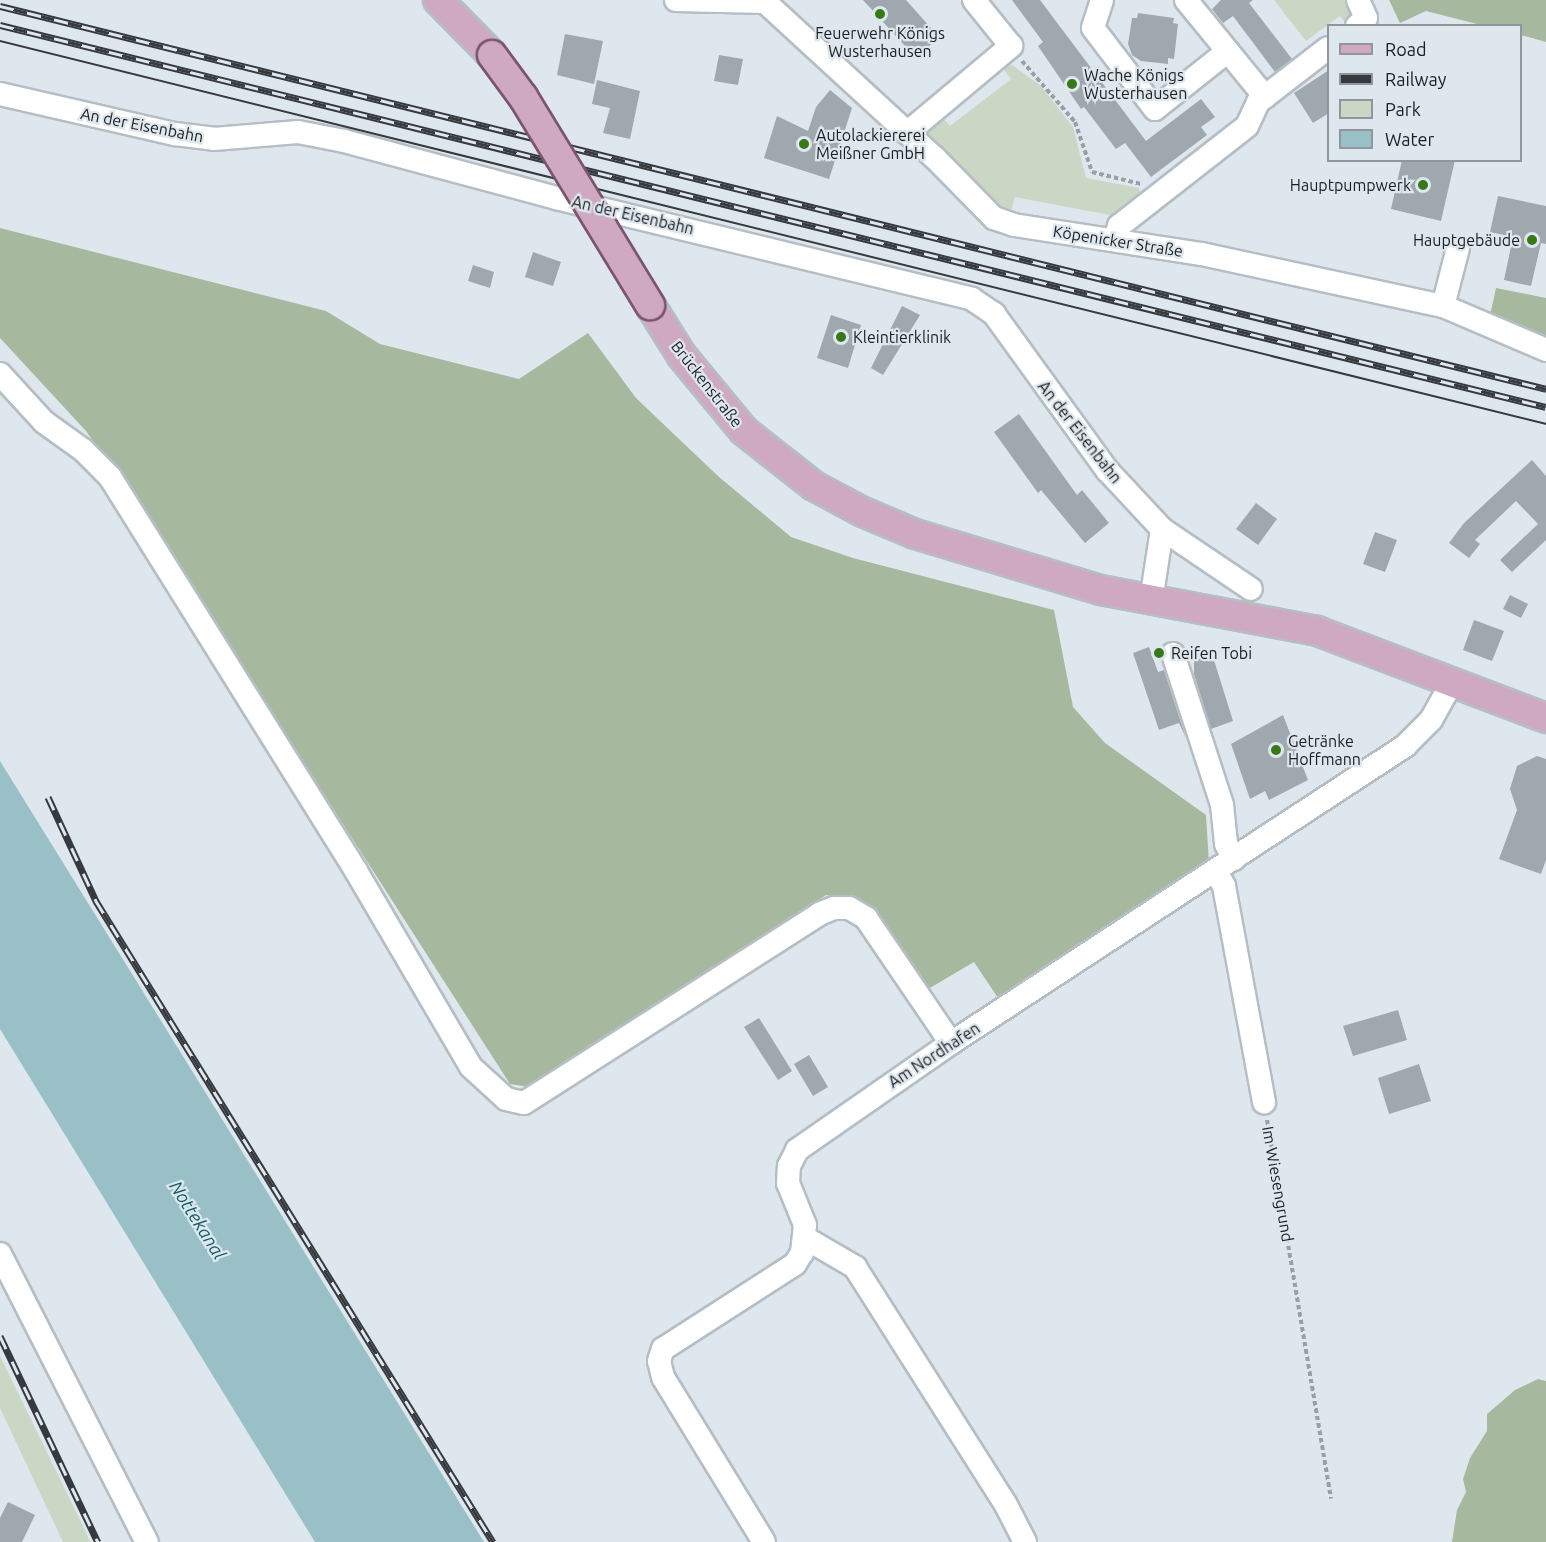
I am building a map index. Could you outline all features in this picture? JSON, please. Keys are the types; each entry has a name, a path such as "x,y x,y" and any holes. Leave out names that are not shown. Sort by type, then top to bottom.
{"main road":[{"name":"Brückenstraße","path":"438,0 492,55 523,97 650,305 720,405 771,455 813,486 915,534 1031,571 1151,601"},
{"path":"1151,601 1317,631 1451,684 1546,718"}],"street":[{"path":"676,0 764,1"},
{"path":"907,133 1011,46 974,0"},
{"path":"1102,0 1094,28 1155,109 1228,51"},
{"path":"1186,0 1265,97"},
{"path":"1358,0 1366,18 1359,24"},
{"name":"Köpenicker Straße","path":"764,1 907,133 994,218 1014,225 1115,239 1443,306 1546,350"},
{"path":"1115,239 1119,226 1247,126 1265,97 1327,50"},
{"name":"An der Eisenbahn","path":"0,94 175,134 214,139 298,132 344,141 556,198 972,299 994,314 1107,470 1162,529 1251,588"},
{"path":"1443,306 1458,248"},
{"path":"0,374 44,422 83,450 110,477 356,871 471,1067 506,1099 524,1103 819,914 834,908 849,908 866,918 951,1043"},
{"path":"1151,601 1162,529"},
{"name":"Im Wiesengrund","path":"1173,654 1222,805 1226,843 1224,886 1264,1102"},
{"name":"Am Nordhafen","path":"807,1239 805,1225 788,1183 789,1166 797,1150 951,1043 1405,746 1431,720 1451,684"},
{"path":"764,1542 663,1377 658,1360 663,1349 795,1264 807,1239 855,1267 1006,1505 1025,1542"},
{"path":"0,1254 147,1542"}],"path":[{"path":"1011,46 1074,122 1092,172 1138,182 1155,198"},
{"name":"Im Wiesengrund","path":"1264,1102 1331,1499"}],"green space":[{"path":"1274,0 1350,0 1355,12 1348,24 1340,16 1306,41"},
{"path":"1389,0 1546,0 1546,42 1522,35 1522,24 1477,24 1426,11 1400,23"},
{"path":"1012,65 1041,86 1073,127 1086,178 1139,188 1140,192 1115,216 1015,197 1011,211 1005,209 925,134 929,125 941,116 950,126 1011,79 1003,68"},
{"path":"0,228 326,311 380,344 519,379 588,333 636,398 719,477 791,537 853,558 1054,610 1073,707 1105,743 1206,815 1209,864 1000,1001 974,962 923,992 865,904 853,895 826,895 536,1088 510,1084 147,519 86,431 0,338"},
{"path":"1496,288 1546,298 1546,341 1489,320"},
{"path":"0,1356 90,1542 63,1542 0,1408"},
{"path":"1538,1379 1546,1381 1546,1542 1452,1542 1457,1510 1466,1492 1463,1479 1470,1458 1487,1431 1487,1414 1515,1390"}],"water":[{"name":"Nottekanal","path":"0,761 484,1542 315,1542 0,1029"}],"building":[{"path":"863,0 906,0 939,37 916,58"},
{"path":"1012,0 1040,0 1146,141 1201,99 1215,117 1201,127 1207,135 1151,177 1125,143 1116,149 1084,107 1081,109 1038,46 1043,42"},
{"path":"1221,0 1253,0 1249,3 1292,59 1275,72 1233,16 1223,23 1212,9"},
{"path":"1138,13 1174,18 1173,23 1178,24 1174,59 1168,58 1168,64 1141,61 1132,55 1128,44 1132,18 1137,18"},
{"path":"565,34 603,41 594,84 557,75"},
{"path":"719,55 743,59 738,85 714,81"},
{"path":"1327,71 1327,114 1313,123 1294,93"},
{"path":"597,80 640,91 630,139 603,133 610,108 592,104"},
{"name":"Autolackiererei Meißner GmbH","path":"830,90 852,108 829,179 764,158 777,116 808,131 816,107"},
{"name":"Hauptpumpwerk","path":"1402,162 1455,162 1441,221 1391,209"},
{"name":"Hauptgebäude","path":"1498,196 1546,206 1546,244 1541,243 1531,286 1504,280 1513,237 1490,232"},
{"path":"533,252 561,262 553,286 525,277"},
{"path":"473,265 494,272 490,288 468,281"},
{"path":"902,306 920,315 883,375 871,368"},
{"name":"Kleintierklinik","path":"831,315 861,325 848,368 817,358"},
{"path":"1019,414 1077,495 1082,490 1109,523 1085,543 1041,490 1038,493 994,432"},
{"path":"1532,460 1546,476 1546,540 1512,572 1500,560 1538,524 1516,501 1475,540 1480,544 1469,558 1449,543 1464,523"},
{"path":"1256,503 1277,519 1258,545 1236,529"},
{"path":"1375,532 1397,540 1385,572 1363,564"},
{"path":"1510,595 1528,604 1521,618 1503,609"},
{"path":"1474,620 1504,631 1492,661 1463,650"},
{"path":"1149,647 1158,672 1164,670 1186,738 1179,723 1159,730 1133,653"},
{"path":"1213,657 1233,721 1211,729 1194,674 1194,660"},
{"path":"1283,715 1308,780 1269,800 1265,791 1250,799 1231,744"},
{"path":"1537,756 1546,759 1546,860 1541,874 1499,859 1517,810 1510,789 1517,766"},
{"path":"1398,1010 1407,1040 1353,1056 1343,1026"},
{"path":"759,1018 792,1071 778,1080 744,1027"},
{"path":"809,1055 828,1087 813,1096 794,1064"},
{"path":"1419,1064 1431,1101 1389,1114 1378,1078"},
{"path":"8,1502 35,1515 22,1542 0,1542 0,1518"}],"tram line":[{"path":"0,41 1546,424"}],"railway":[{"path":"0,6 1546,389"},
{"path":"0,25 1546,407"},
{"path":"48,797 96,901 493,1542"},
{"path":"0,1336 98,1542"}],"place":[{"name":"Feuerwehr Königs Wusterhausen","path":"880,14"},
{"name":"Wache Königs Wusterhausen","path":"1072,84"},
{"name":"Autolackiererei Meißner GmbH","path":"804,144"},
{"name":"Hauptpumpwerk","path":"1423,185"},
{"name":"Hauptgebäude","path":"1532,240"},
{"name":"Kleintierklinik","path":"841,337"},
{"name":"Reifen Tobi","path":"1159,653"},
{"name":"Getränke Hoffmann","path":"1276,750"}]}
